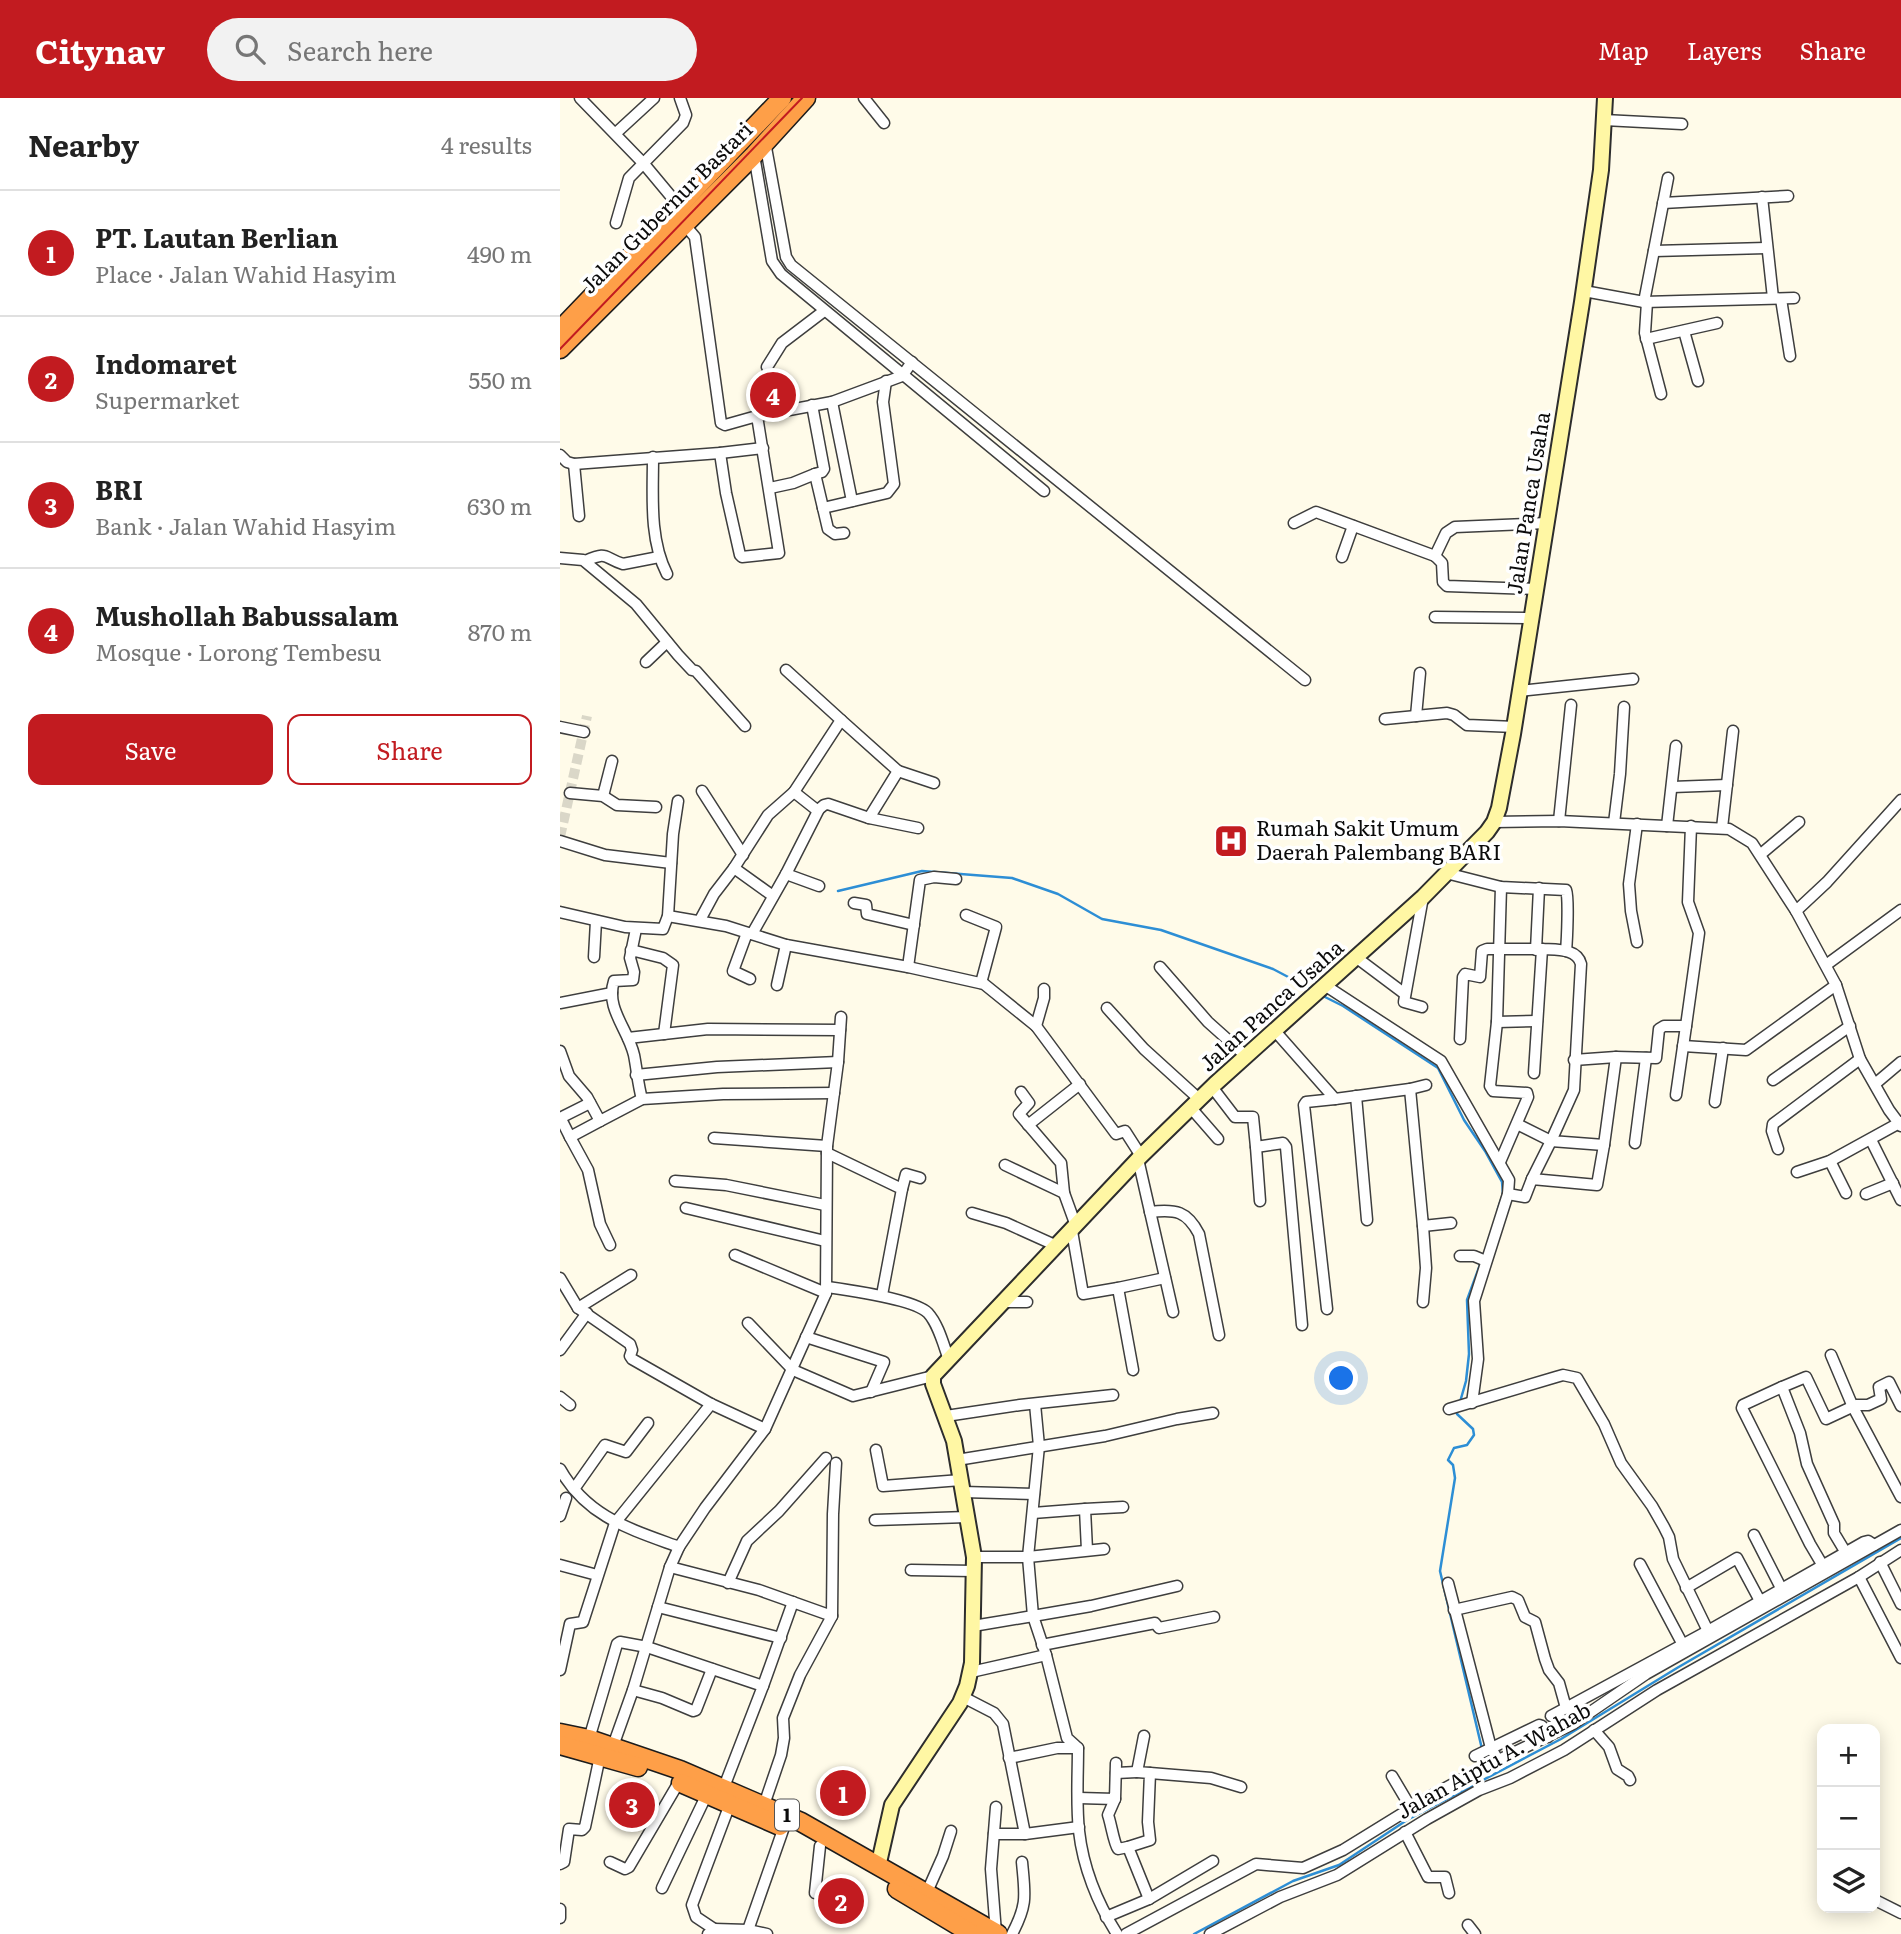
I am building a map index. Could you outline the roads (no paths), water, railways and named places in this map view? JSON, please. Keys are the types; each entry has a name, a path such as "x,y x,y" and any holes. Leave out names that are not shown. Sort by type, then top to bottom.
{"highway":[{"name":"Jalan Gubernur Bastari","path":"560,349 679,205 782,98"},
{"name":"Jalan Gubernur Bastari","path":"560,330 684,224 806,98"},
{"name":"1","path":"560,1733 589,1739 607,1751 679,1782 764,1805 801,1822 1002,1934"},
{"name":"1","path":"560,1745 607,1751 720,1795 820,1846 953,1929 972,1934"}],"street":[{"path":"616,133 654,98"},
{"path":"615,223 627,183 633,174 683,123 686,115 680,98"},
{"path":"864,98 884,123"},
{"name":"Jalan Panca Usaha","path":"933,1376 948,1357 1195,1103 1423,897 1488,832 1494,822 1515,727 1584,291 1601,170 1605,98"},
{"path":"587,100 679,205"},
{"path":"1604,120 1682,124"},
{"path":"759,148 790,265 1305,680"},
{"path":"759,148 772,261 781,274 1044,491"},
{"path":"1661,394 1646,339 1646,302 1668,178"},
{"path":"1663,202 1788,196"},
{"path":"1762,197 1766,248 1790,356"},
{"path":"684,224 695,237 721,423 725,425 832,402 902,376 912,362"},
{"path":"1654,251 1766,248"},
{"path":"772,261 786,257"},
{"path":"1584,291 1646,302 1794,298"},
{"path":"767,367 782,343 824,311"},
{"path":"1646,339 1717,323"},
{"path":"1684,331 1698,381"},
{"path":"823,508 887,493 894,484 883,402 886,381"},
{"path":"832,402 852,501"},
{"path":"770,488 793,483 824,469 812,405"},
{"path":"720,453 740,555 742,557 778,553 780,547 757,416"},
{"path":"579,516 565,461 720,453 763,448"},
{"path":"653,457 653,503 659,557 667,574"},
{"path":"815,474 830,532 844,533"},
{"path":"1294,523 1314,512 1435,556 1442,563 1443,582 1447,586 1536,589"},
{"path":"1435,556 1447,533 1455,527 1547,523"},
{"path":"1342,557 1353,526"},
{"path":"560,558 585,561 600,555 610,556 620,564 659,557"},
{"path":"585,561 636,604 667,642 745,726"},
{"path":"1435,617 1532,618"},
{"path":"646,662 667,642"},
{"path":"786,670 898,771 934,783"},
{"path":"1416,716 1420,673"},
{"path":"1520,691 1633,679"},
{"path":"1559,821 1571,705"},
{"path":"1614,823 1624,707"},
{"path":"1385,719 1447,713 1467,725 1515,727"},
{"path":"700,920 714,894 772,810 794,792 841,720"},
{"path":"560,727 584,732"},
{"path":"1722,828 1733,731"},
{"path":"1667,825 1675,746"},
{"path":"603,796 612,761"},
{"path":"869,818 898,771"},
{"path":"1672,787 1727,785"},
{"path":"702,791 743,855"},
{"path":"794,792 818,810"},
{"path":"570,793 603,796 617,805 656,807"},
{"path":"560,912 636,929 661,930 668,916 678,800"},
{"path":"1796,911 1901,800"},
{"path":"750,979 733,971 750,933 774,896 822,806 828,804 869,818 918,828"},
{"path":"1494,822 1559,821 1722,828 1745,837 1761,855 1826,965 1836,985 1860,1059 1900,1124 1830,1161 1797,1171"},
{"path":"1761,855 1799,822"},
{"path":"1637,824 1629,884 1637,942"},
{"path":"1676,1095 1699,933 1688,902 1691,827"},
{"path":"560,841 605,855 671,863"},
{"path":"734,868 774,896"},
{"path":"1446,873 1501,887 1567,891 1566,951"},
{"path":"786,874 819,886"},
{"path":"908,967 921,878 956,879"},
{"path":"1500,1162 1528,1095 1493,1091 1490,1086 1497,1022 1501,887"},
{"path":"1534,1073 1539,888"},
{"path":"1422,1007 1405,1003 1405,994 1423,897"},
{"path":"854,903 866,905 867,914 914,925"},
{"path":"1826,965 1901,911"},
{"path":"966,915 996,927 981,983"},
{"path":"668,916 700,920 786,945 981,983 995,991 1019,1015 1036,1026 1116,1134 1125,1132 1140,1158 1173,1312"},
{"path":"594,957 596,921"},
{"path":"636,929 630,962 634,972 633,980 614,981 612,993 615,1014 633,1054 642,1099"},
{"path":"777,985 786,945"},
{"path":"1460,1039 1464,975 1480,977 1481,952 1487,949 1539,949 1566,951 1578,956 1581,964 1574,1090 1525,1196 1508,1194"},
{"path":"631,950 663,958 673,964 664,1034"},
{"path":"1357,958 1405,994"},
{"path":"1160,967 1208,1022 1246,1056"},
{"path":"1683,1046 1746,1049 1836,985"},
{"path":"1036,1026 1044,989"},
{"path":"1320,991 1441,1060 1509,1180 1508,1194 1481,1259 1474,1301 1478,1359 1459,1407 1563,1375 1577,1378 1604,1424 1621,1463 1664,1527 1669,1537 1671,1556 1708,1631"},
{"path":"560,1003 612,993"},
{"path":"1107,1008 1195,1103 1218,1139"},
{"path":"560,1864 564,1861 569,1829 582,1830 584,1827 607,1751 633,1690 670,1567 679,1547 765,1429 827,1290 827,1150 841,1017"},
{"path":"1497,1022 1537,1021"},
{"path":"1574,1060 1657,1056 1658,1031 1661,1027 1686,1026"},
{"path":"1773,1080 1850,1026"},
{"path":"628,1038 708,1029 840,1030"},
{"path":"1275,1031 1335,1099"},
{"path":"1715,1102 1723,1048"},
{"path":"560,1051 569,1076 600,1121"},
{"path":"1532,1179 1597,1185 1616,1057"},
{"path":"1635,1143 1646,1058"},
{"path":"1778,1149 1772,1131 1773,1124 1860,1059"},
{"path":"636,1075 717,1067 838,1062"},
{"path":"1875,1084 1901,1062"},
{"path":"1028,1125 1080,1084"},
{"path":"1326,1310 1304,1105 1306,1102 1426,1085"},
{"path":"1212,1087 1233,1116 1253,1117 1260,1201"},
{"path":"1410,1089 1426,1275 1423,1302"},
{"path":"1021,1092 1029,1103 1019,1114 1061,1163 1083,1294 1165,1278"},
{"path":"570,1137 642,1099 723,1094 834,1093"},
{"path":"1356,1096 1367,1220"},
{"path":"590,1103 562,1117 562,1121 587,1170 600,1224 610,1245"},
{"path":"1517,1124 1551,1141 1604,1145"},
{"path":"714,1138 827,1150 902,1189"},
{"path":"1871,1140 1901,1200"},
{"path":"1256,1147 1283,1143 1286,1147 1302,1325"},
{"path":"1830,1161 1846,1193"},
{"path":"1005,1166 1064,1193"},
{"path":"881,1295 906,1174 920,1178"},
{"path":"675,1181 726,1185 825,1205"},
{"path":"1866,1194 1893,1183"},
{"path":"686,1208 825,1241"},
{"path":"1150,1212 1177,1212 1186,1215 1193,1223 1199,1234 1219,1335"},
{"path":"972,1213 1006,1223 1057,1246"},
{"path":"1423,1226 1451,1223"},
{"path":"735,1255 827,1290 881,1295 925,1309 933,1319 948,1357"},
{"path":"1460,1256 1481,1259"},
{"path":"560,1350 583,1311 631,1275"},
{"path":"560,1278 583,1311 630,1344 632,1359 711,1404 765,1429"},
{"path":"1118,1288 1133,1370"},
{"path":"1004,1302 1027,1302"},
{"path":"748,1323 793,1370 853,1396 933,1376 933,1384 946,1416 957,1460 974,1564 971,1672 963,1697 892,1805 878,1867"},
{"path":"806,1337 884,1362 871,1392"},
{"path":"1831,1355 1853,1407 1901,1497"},
{"path":"1823,1566 1810,1545 1742,1408 1743,1405 1803,1377 1807,1378 1826,1419 1881,1399 1879,1387 1889,1382 1901,1406"},
{"path":"1782,1387 1800,1433 1807,1464 1834,1524 1834,1533 1846,1553"},
{"path":"946,1416 1113,1395"},
{"path":"560,1398 570,1405"},
{"path":"560,1670 570,1624 583,1622 615,1523 711,1404"},
{"path":"1035,1404 1039,1446 1028,1557 1033,1616 1068,1738 1078,1748 1079,1827 1087,1866 1106,1917 1117,1934"},
{"path":"957,1460 1105,1436 1213,1413"},
{"path":"575,1489 605,1445 626,1452 648,1423"},
{"path":"876,1450 883,1486 962,1486 1034,1494"},
{"path":"728,1583 747,1541 779,1511 826,1458"},
{"path":"764,1805 781,1755 783,1718 800,1675 832,1616 836,1463"},
{"path":"560,1469 570,1486 593,1509 615,1523 679,1547"},
{"path":"560,1516 566,1498"},
{"path":"1033,1513 1122,1507"},
{"path":"1085,1509 1087,1550"},
{"path":"875,1520 967,1517"},
{"path":"1552,1716 1627,1684 1901,1531"},
{"path":"1754,1535 1781,1588"},
{"path":"1126,1934 1256,1864 1297,1868 1314,1864 1358,1842 1483,1767 1573,1724 1683,1645 1781,1588 1866,1541 1874,1545"},
{"path":"911,1570 1104,1549"},
{"name":"Jalan Aiptu A. Wahab","path":"1210,1934 1280,1897 1337,1875 1479,1790 1564,1750 1637,1700 1859,1577 1901,1550"},
{"path":"1686,1588 1737,1558 1760,1601"},
{"path":"1880,1562 1901,1604"},
{"path":"560,1564 597,1575"},
{"path":"1640,1564 1683,1645"},
{"path":"670,1567 793,1602 832,1616"},
{"path":"1859,1577 1901,1658"},
{"path":"1448,1583 1484,1752 1497,1761"},
{"path":"973,1626 1091,1606 1177,1586"},
{"path":"1454,1610 1516,1598 1525,1617 1535,1622 1548,1667 1559,1683 1566,1708"},
{"path":"767,1934 748,1930 711,1931 695,1917 692,1905 720,1795 793,1602"},
{"path":"657,1608 781,1639"},
{"path":"971,1672 1044,1650 1155,1623 1159,1628 1214,1617"},
{"path":"589,1739 617,1644 622,1642 647,1647 763,1686"},
{"path":"633,1690 693,1711 696,1710 712,1669"},
{"path":"1627,1684 1637,1700"},
{"path":"963,1697 987,1708 1000,1719 1025,1834"},
{"path":"1484,1752 1539,1725 1548,1737"},
{"path":"1594,1730 1609,1747 1617,1769 1630,1780"},
{"path":"1137,1772 1144,1736"},
{"path":"1009,1758 1056,1748 1078,1748"},
{"path":"1150,1773 1150,1840 1118,1849 1108,1815 1115,1799 1116,1768 1211,1778 1241,1787"},
{"path":"1392,1776 1411,1808"},
{"path":"610,1862 624,1868 629,1867 679,1782"},
{"path":"662,1888 720,1795"},
{"path":"1079,1798 1115,1799"},
{"path":"996,1807 991,1869 1002,1934"},
{"path":"748,1930 784,1827"},
{"path":"994,1833 1025,1834 1079,1827"},
{"path":"927,1892 951,1831"},
{"path":"1405,1832 1428,1877 1445,1877 1449,1893"},
{"path":"815,1893 820,1846"},
{"path":"1128,1847 1149,1899"},
{"path":"1106,1917 1149,1899 1213,1861"},
{"path":"1002,1934 1022,1915 1026,1902 1022,1862"},
{"path":"1880,1902 1901,1913"},
{"path":"560,1909 560,1917"}],"waterway":[{"path":"838,891 922,871 1012,878 1058,894 1102,919 1161,930 1273,969 1311,989"},
{"path":"1323,996 1343,1006 1438,1068 1464,1120 1502,1182 1503,1194 1498,1209"},
{"path":"1460,1402 1469,1354 1467,1300 1481,1262"},
{"path":"1457,1408 1457,1414 1473,1429 1474,1435 1467,1445 1454,1448 1448,1460 1453,1465 1455,1478 1440,1571 1482,1749"},
{"path":"1194,1934 1293,1881 1339,1865 1407,1820 1561,1739 1901,1538"},
{"path":"1488,1769 1489,1776"}],"tunnel":[{"path":"560,837 587,716"}],"tram line":[{"path":"560,349 802,98"}],"place":[{"name":"Mushollah Babussalam","path":"773,395"},
{"name":"Rumah Sakit Umum Daerah Palembang BARI","path":"1231,841"},
{"name":"PT. Lautan Berlian","path":"843,1793"},
{"name":"BRI","path":"632,1805"},
{"name":"Indomaret","path":"841,1901"}]}
